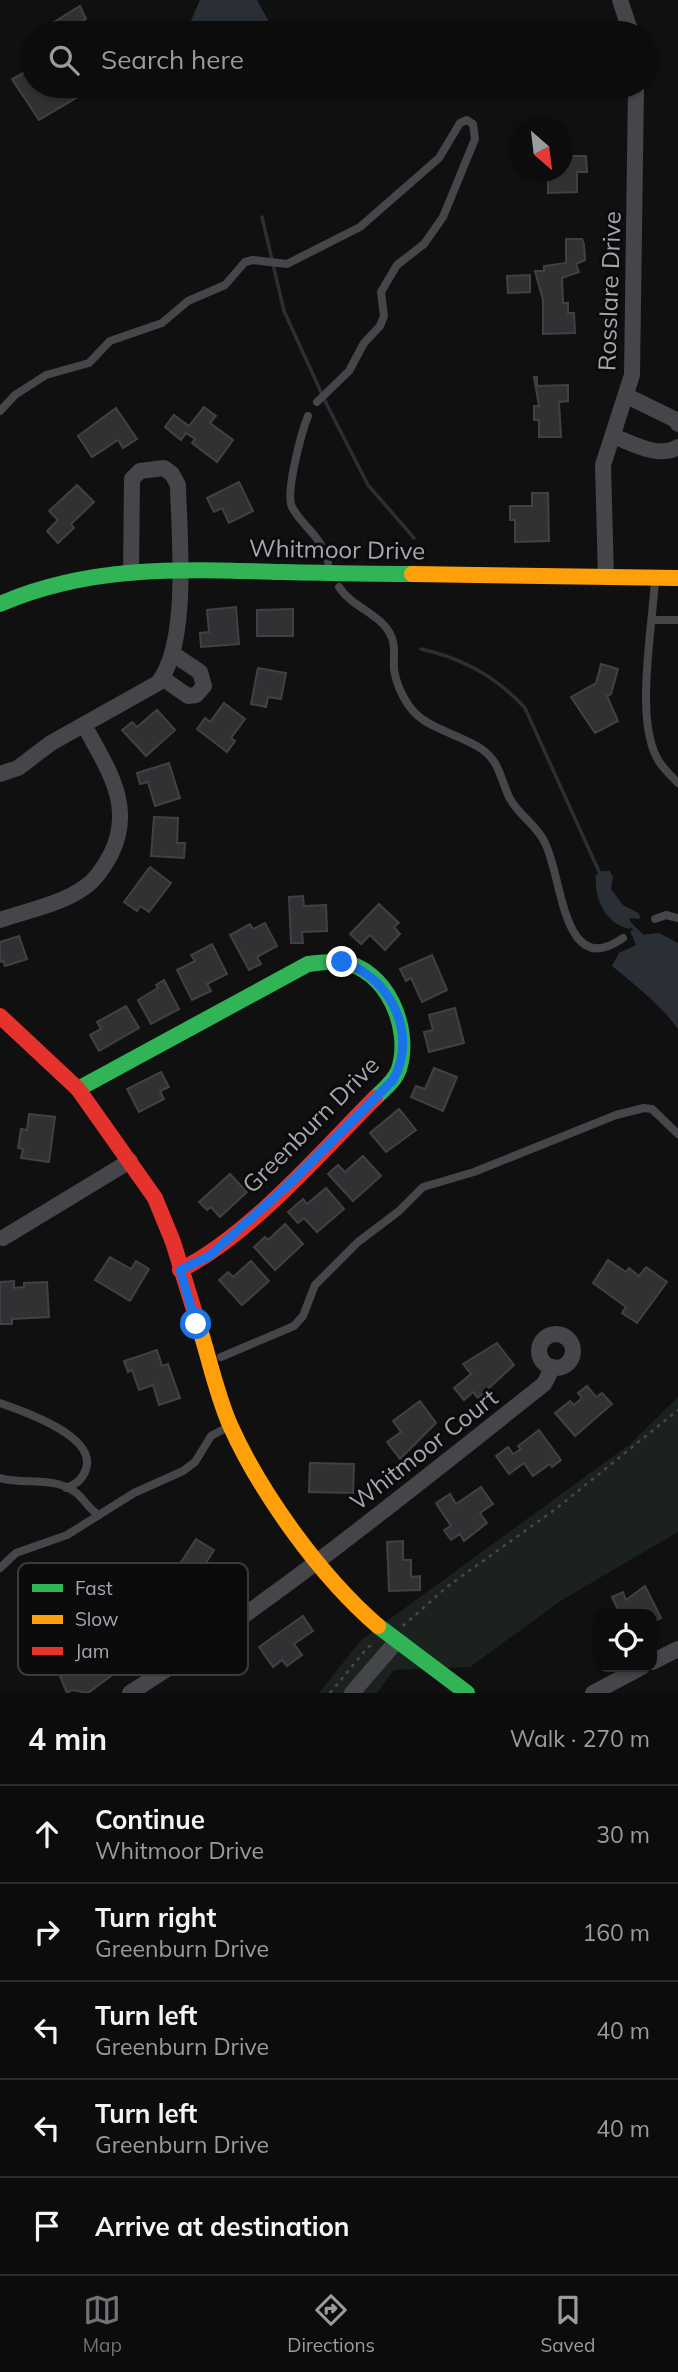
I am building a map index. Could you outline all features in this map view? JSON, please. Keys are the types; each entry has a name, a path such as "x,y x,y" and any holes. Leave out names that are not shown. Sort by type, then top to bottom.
{"street":[{"path":"620,0 627,21"},
{"name":"Rosslare Drive","path":"606,577 603,465 627,396 632,364 636,98"},
{"path":"627,396 676,420 678,424"},
{"path":"612,436 659,452 669,453 678,447"},
{"path":"0,774 18,768 162,677 173,654 179,571 178,485 172,474 164,468 153,467 140,471 132,479 131,573"},
{"name":"Whitmoor Drive","path":"0,604 38,587 131,573 179,571 678,578"},
{"path":"162,677 188,696 196,695 204,686 200,672 173,654"},
{"path":"0,920 57,902 87,887 106,865 120,834 120,801 110,773 84,724"},
{"name":"Greenburn Drive","path":"78,1089 308,964 325,961 357,966 372,976 393,1003 404,1034 403,1056 393,1080 287,1186 209,1256 180,1270"},
{"path":"0,1016 78,1089 130,1161 164,1216 230,1425 276,1508 316,1561 357,1608 393,1639 467,1693"},
{"path":"3,1238 130,1161"},
{"name":"Whitmoor Court","path":"248,1614 544,1384 553,1367"},
{"path":"352,1693 393,1639"},
{"path":"657,1660 678,1650"},
{"path":"593,1693 633,1672"},
{"name":"Whitmoor Court","path":"130,1693 158,1675"}],"lane":[{"path":"0,411 15,396 46,375 89,363 110,341 162,323 188,301 225,285 245,262 253,260 287,264 360,227 439,158 460,123 467,120 473,124 475,139 443,217 424,244 392,272 381,292 384,316 380,326 364,343 349,371 317,402"},
{"path":"309,416 290,482 289,495 291,505 321,542 328,562"},
{"path":"655,578 645,714 650,739 659,762 676,778"},
{"path":"339,587 345,596 384,622 396,652 394,668 398,685 416,714 481,748 494,758 509,797 546,844 576,936 593,950 602,950 623,937"},
{"path":"653,620 678,620"},
{"path":"655,919 666,915 678,918"},
{"path":"221,1357 294,1326 303,1316 315,1285 358,1242 399,1211 423,1187 474,1172 560,1135 633,1110 653,1109 678,1134"},
{"path":"0,1403 46,1421 80,1446 87,1460 87,1468 78,1482 66,1488"},
{"path":"0,1568 16,1553 67,1535 183,1471 195,1462 211,1436 224,1429"},
{"path":"0,1478 34,1480 66,1488 76,1492 99,1515"}],"path":[{"path":"330,1693 368,1647 393,1639 449,1586 557,1508 678,1410"}],"shaded area":[{"path":"200,0 257,0 268,21 191,21"},
{"path":"610,871 613,877 611,889 623,905 638,913 641,919 630,918 630,929 614,922 599,901 596,875"},
{"path":"634,930 640,935 659,933 678,943 678,1029 656,1003 612,966 619,953 636,945 630,931"},
{"path":"678,1397 678,1532 562,1600 470,1667 394,1670 377,1693 319,1693 361,1640 630,1444"}],"building":[{"path":"80,6 86,19 83,21 56,21"},
{"path":"21,74 21,93 12,79"},
{"path":"25,98 76,98 39,120"},
{"path":"573,156 586,156 587,172 577,172 577,192 548,193 548,182 573,182"},
{"path":"566,239 582,239 584,244 585,260 576,264 579,272 562,278 563,303 568,303 568,313 574,313 575,333 543,334 543,300 535,271 544,271 544,266 566,263"},
{"path":"530,275 530,292 508,293 507,276"},
{"path":"534,377 537,377 537,386 568,385 568,401 559,402 561,437 539,437 539,420 534,420 534,406 539,406"},
{"path":"204,407 216,416 210,423 233,440 217,462 192,443 195,439 186,433 181,440 165,427 174,415 189,426"},
{"path":"116,408 137,439 123,448 118,440 92,457 78,436"},
{"path":"239,482 253,511 229,523 222,508 214,512 207,498"},
{"path":"77,485 94,502 71,524 74,528 58,543 47,531 58,520 49,511"},
{"path":"532,493 548,493 549,541 515,542 515,520 510,520 510,506 532,506"},
{"path":"236,607 239,644 201,647 200,633 209,632 207,610"},
{"path":"293,609 293,636 257,636 257,610"},
{"path":"601,664 618,669 611,694 607,696 618,721 595,733 571,697 596,683"},
{"path":"258,668 286,673 281,699 268,697 266,707 251,704"},
{"path":"224,703 245,719 231,738 235,741 227,752 197,729 205,718 210,722"},
{"path":"157,710 175,730 146,756 122,730 132,722 137,727"},
{"path":"169,763 180,798 155,806 148,782 140,784 137,773"},
{"path":"154,817 178,818 177,843 185,843 184,858 151,856"},
{"path":"150,867 171,883 149,912 140,906 137,911 124,902"},
{"path":"303,896 304,906 326,905 327,931 302,932 303,943 291,943 289,897"},
{"path":"379,904 399,923 394,927 400,934 385,950 370,935 361,944 350,934"},
{"path":"265,923 277,946 257,957 261,964 249,970 230,935 250,924 253,929"},
{"path":"19,936 27,959 5,966 3,961 0,962 0,942"},
{"path":"212,944 227,974 207,984 211,991 192,1000 177,970 195,961 191,955"},
{"path":"432,955 447,990 422,1002 411,978 406,981 400,969"},
{"path":"164,980 179,1009 151,1024 138,1000 158,988 156,985"},
{"path":"126,1006 139,1028 99,1051 90,1035 101,1029 97,1022"},
{"path":"455,1008 464,1043 429,1052 424,1032 433,1030 429,1015"},
{"path":"434,1068 457,1077 443,1111 411,1097 416,1086 425,1089"},
{"path":"161,1072 169,1087 160,1091 164,1099 139,1112 127,1089"},
{"path":"399,1109 416,1130 386,1152 370,1133"},
{"path":"29,1114 55,1117 49,1162 21,1158 23,1149 18,1148 21,1129 27,1130"},
{"path":"363,1156 381,1176 353,1201 328,1174 338,1165 345,1172"},
{"path":"230,1174 247,1192 220,1217 211,1207 207,1210 199,1202"},
{"path":"326,1188 344,1209 317,1232 304,1218 298,1223 288,1212 303,1199 307,1204"},
{"path":"285,1224 303,1244 275,1270 254,1247 265,1237 268,1240"},
{"path":"110,1257 131,1269 136,1261 149,1269 130,1301 95,1280"},
{"path":"608,1260 626,1272 629,1268 639,1276 646,1267 667,1282 637,1323 622,1313 626,1307 593,1283"},
{"path":"251,1261 269,1281 242,1305 219,1280 228,1272 233,1277"},
{"path":"14,1281 14,1288 24,1287 24,1283 47,1282 49,1317 12,1319 12,1324 0,1324 0,1282"},
{"path":"497,1343 514,1365 478,1398 473,1392 464,1400 454,1388 471,1374 463,1364"},
{"path":"157,1350 162,1366 168,1364 180,1398 159,1405 153,1385 139,1390 132,1370 128,1372 124,1361"},
{"path":"587,1386 596,1397 602,1393 612,1404 575,1436 555,1413 570,1401 574,1405 582,1398 578,1393"},
{"path":"420,1401 436,1423 400,1459 387,1442 401,1432 393,1421"},
{"path":"539,1430 561,1460 533,1476 524,1463 509,1474 496,1456 508,1447 513,1454 521,1449 518,1446"},
{"path":"310,1463 354,1464 353,1493 309,1492"},
{"path":"481,1487 493,1504 480,1513 487,1523 464,1541 460,1534 451,1540 444,1530 451,1526 436,1503 450,1494 456,1504"},
{"path":"196,1539 214,1550 206,1563 181,1563"},
{"path":"403,1541 403,1560 411,1560 411,1577 420,1576 420,1590 389,1591 387,1542"},
{"path":"645,1586 656,1609 618,1609 612,1597 623,1592 626,1600"},
{"path":"303,1616 313,1631 294,1644 302,1655 287,1666 282,1660 273,1667 259,1647"},
{"path":"60,1675 112,1675 88,1693 72,1690 67,1693"}],"waterway":[{"path":"262,217 284,311 326,403 368,485 414,538"},
{"path":"421,649 478,670 503,687 525,708 601,876"},
{"path":"627,921 644,938"}],"traffic: fast":[{"path":"0,604 68,582 137,572 207,570 412,574"},
{"path":"78,1089 308,964 341,962 357,967 371,976 383,988 398,1019 402,1036 399,1069 392,1081 375,1098"},
{"path":"378,1626 467,1693"}],"traffic: slow":[{"path":"412,574 678,578"},
{"path":"198,1323 225,1413 258,1479 314,1559 378,1626"}],"traffic: jam":[{"path":"0,1016 78,1089 155,1198 173,1242 198,1323"},
{"path":"180,1270 232,1237 257,1215 375,1098"}],"route":[{"path":"196,1324 180,1270 209,1256 287,1186 393,1080 399,1069 403,1056 404,1034 393,1003 372,976 357,966 342,962"}]}
